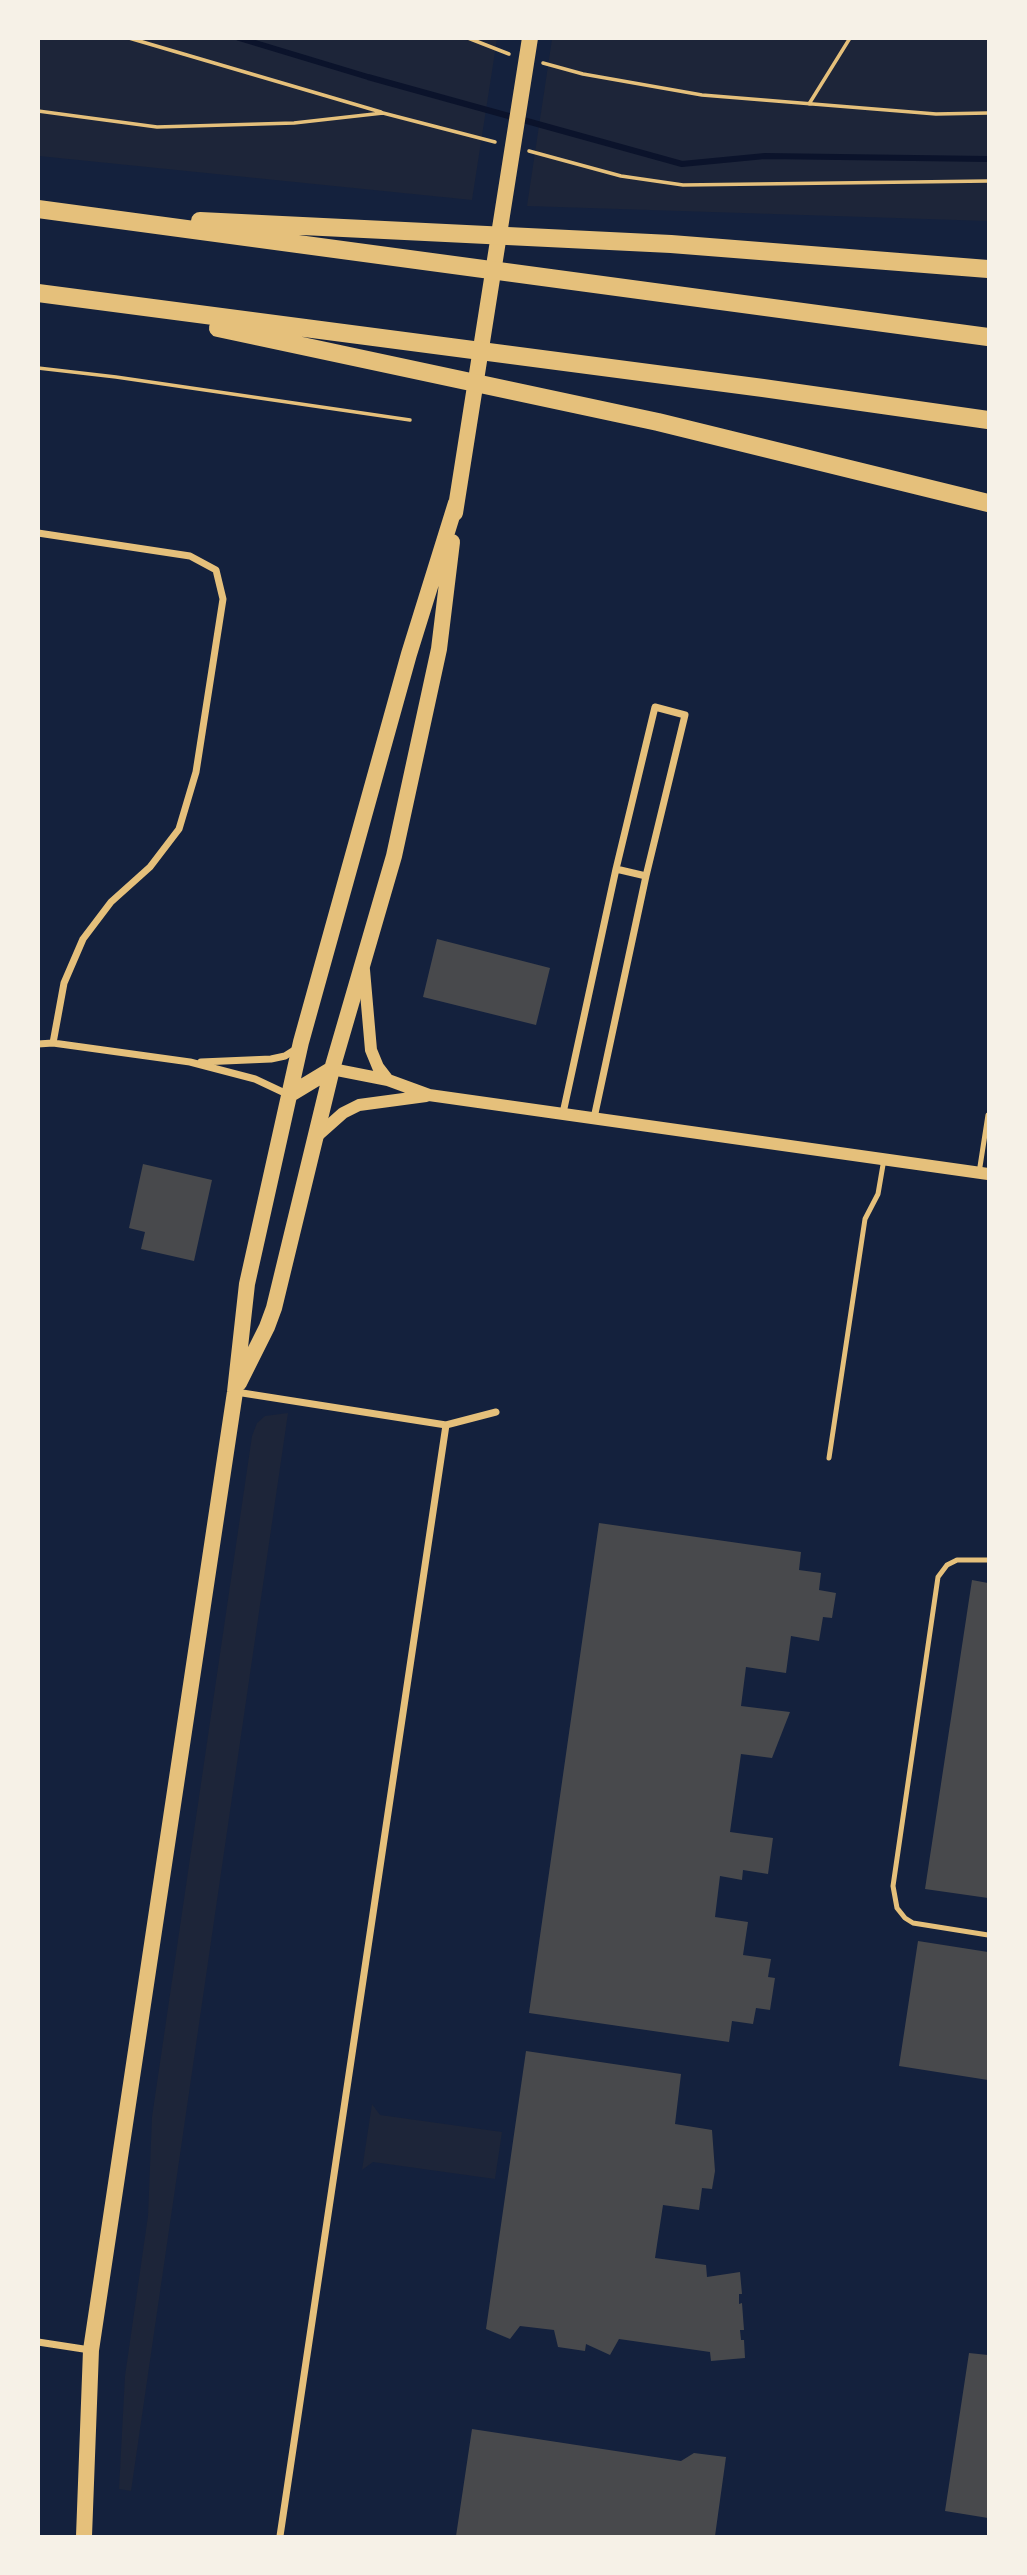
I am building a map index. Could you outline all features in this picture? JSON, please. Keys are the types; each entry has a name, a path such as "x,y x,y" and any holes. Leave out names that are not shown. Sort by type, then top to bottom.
{"highway":[{"path":"38,209 989,337"},
{"path":"78,215 671,244 989,269"},
{"path":"38,293 989,420"},
{"path":"95,301 659,422 989,503"}],"main road":[{"path":"235,1392 274,1308 332,1069 394,856 439,649 456,503 530,38"},
{"path":"84,2536 92,2350 235,1392 247,1283 302,1042 409,654 456,503"},
{"path":"289,1095 332,1069"}],"street":[{"path":"38,533 190,556 216,570 223,599 196,772 179,829 150,867 111,902 83,939 64,983 53,1043"},
{"path":"563,1113 616,869 655,707 685,715 646,876 594,1118"},
{"path":"616,869 646,876"},
{"path":"363,966 371,1050 378,1067 388,1080"},
{"path":"190,1062 276,1058 292,1052 302,1042"},
{"path":"38,1044 53,1043 190,1062 255,1079 289,1095"},
{"path":"332,1069 388,1080 429,1095 984,1173"},
{"path":"315,1138 343,1113 359,1105 429,1095"},
{"path":"235,1392 446,1425 496,1412"},
{"path":"281,2536 446,1425"},
{"path":"38,2342 92,2350"}],"lane":[{"path":"984,1173 989,1115"},
{"path":"829,1458 865,1219 878,1194 884,1159"},
{"path":"989,1560 957,1560 947,1564 938,1577 893,1886 897,1908 913,1923 989,1935"}],"path":[{"path":"129,38 383,113"},
{"path":"468,38 490,49 517,56"},
{"path":"809,104 850,38"},
{"path":"543,63 583,74 702,95 936,114 989,113"},
{"path":"38,368 410,420"}],"shaded area":[{"path":"39,39 497,39 472,200 39,156"},
{"path":"552,39 988,39 988,221 527,206"},
{"path":"288,1413 131,2491 119,2489 125,2376 148,2216 152,2117 252,1436 257,1423 265,1416"},
{"path":"372,2104 380,2115 502,2132 495,2179 373,2162 362,2170"}],"building":[{"path":"437,939 550,968 536,1025 423,997"},
{"path":"143,1164 212,1180 194,1261 141,1249 145,1232 129,1228"},
{"path":"599,1523 801,1552 799,1570 821,1573 819,1590 836,1593 832,1618 823,1617 819,1641 791,1636 786,1673 746,1667 741,1706 790,1712 772,1758 741,1754 730,1832 773,1838 768,1874 743,1870 742,1880 720,1876 715,1917 748,1922 743,1955 771,1959 768,1977 775,1978 770,2010 756,2008 753,2024 732,2021 729,2042 529,2013"},
{"path":"972,1580 988,1583 988,1898 925,1889"},
{"path":"918,1941 988,1952 988,2080 899,2066"},
{"path":"526,2051 681,2074 675,2124 712,2130 715,2171 712,2189 702,2188 699,2210 663,2205 655,2258 706,2265 707,2277 740,2272 742,2294 739,2294 739,2304 742,2303 744,2330 740,2330 741,2340 744,2340 745,2358 711,2361 710,2352 619,2339 610,2355 586,2344 585,2351 558,2347 554,2330 520,2326 510,2339 486,2329"},
{"path":"969,2353 988,2355 988,2518 945,2511"},
{"path":"472,2429 681,2461 694,2453 726,2457 715,2536 456,2536"}],"waterway":[{"path":"239,38 368,77 682,164 765,156 988,159"}]}
